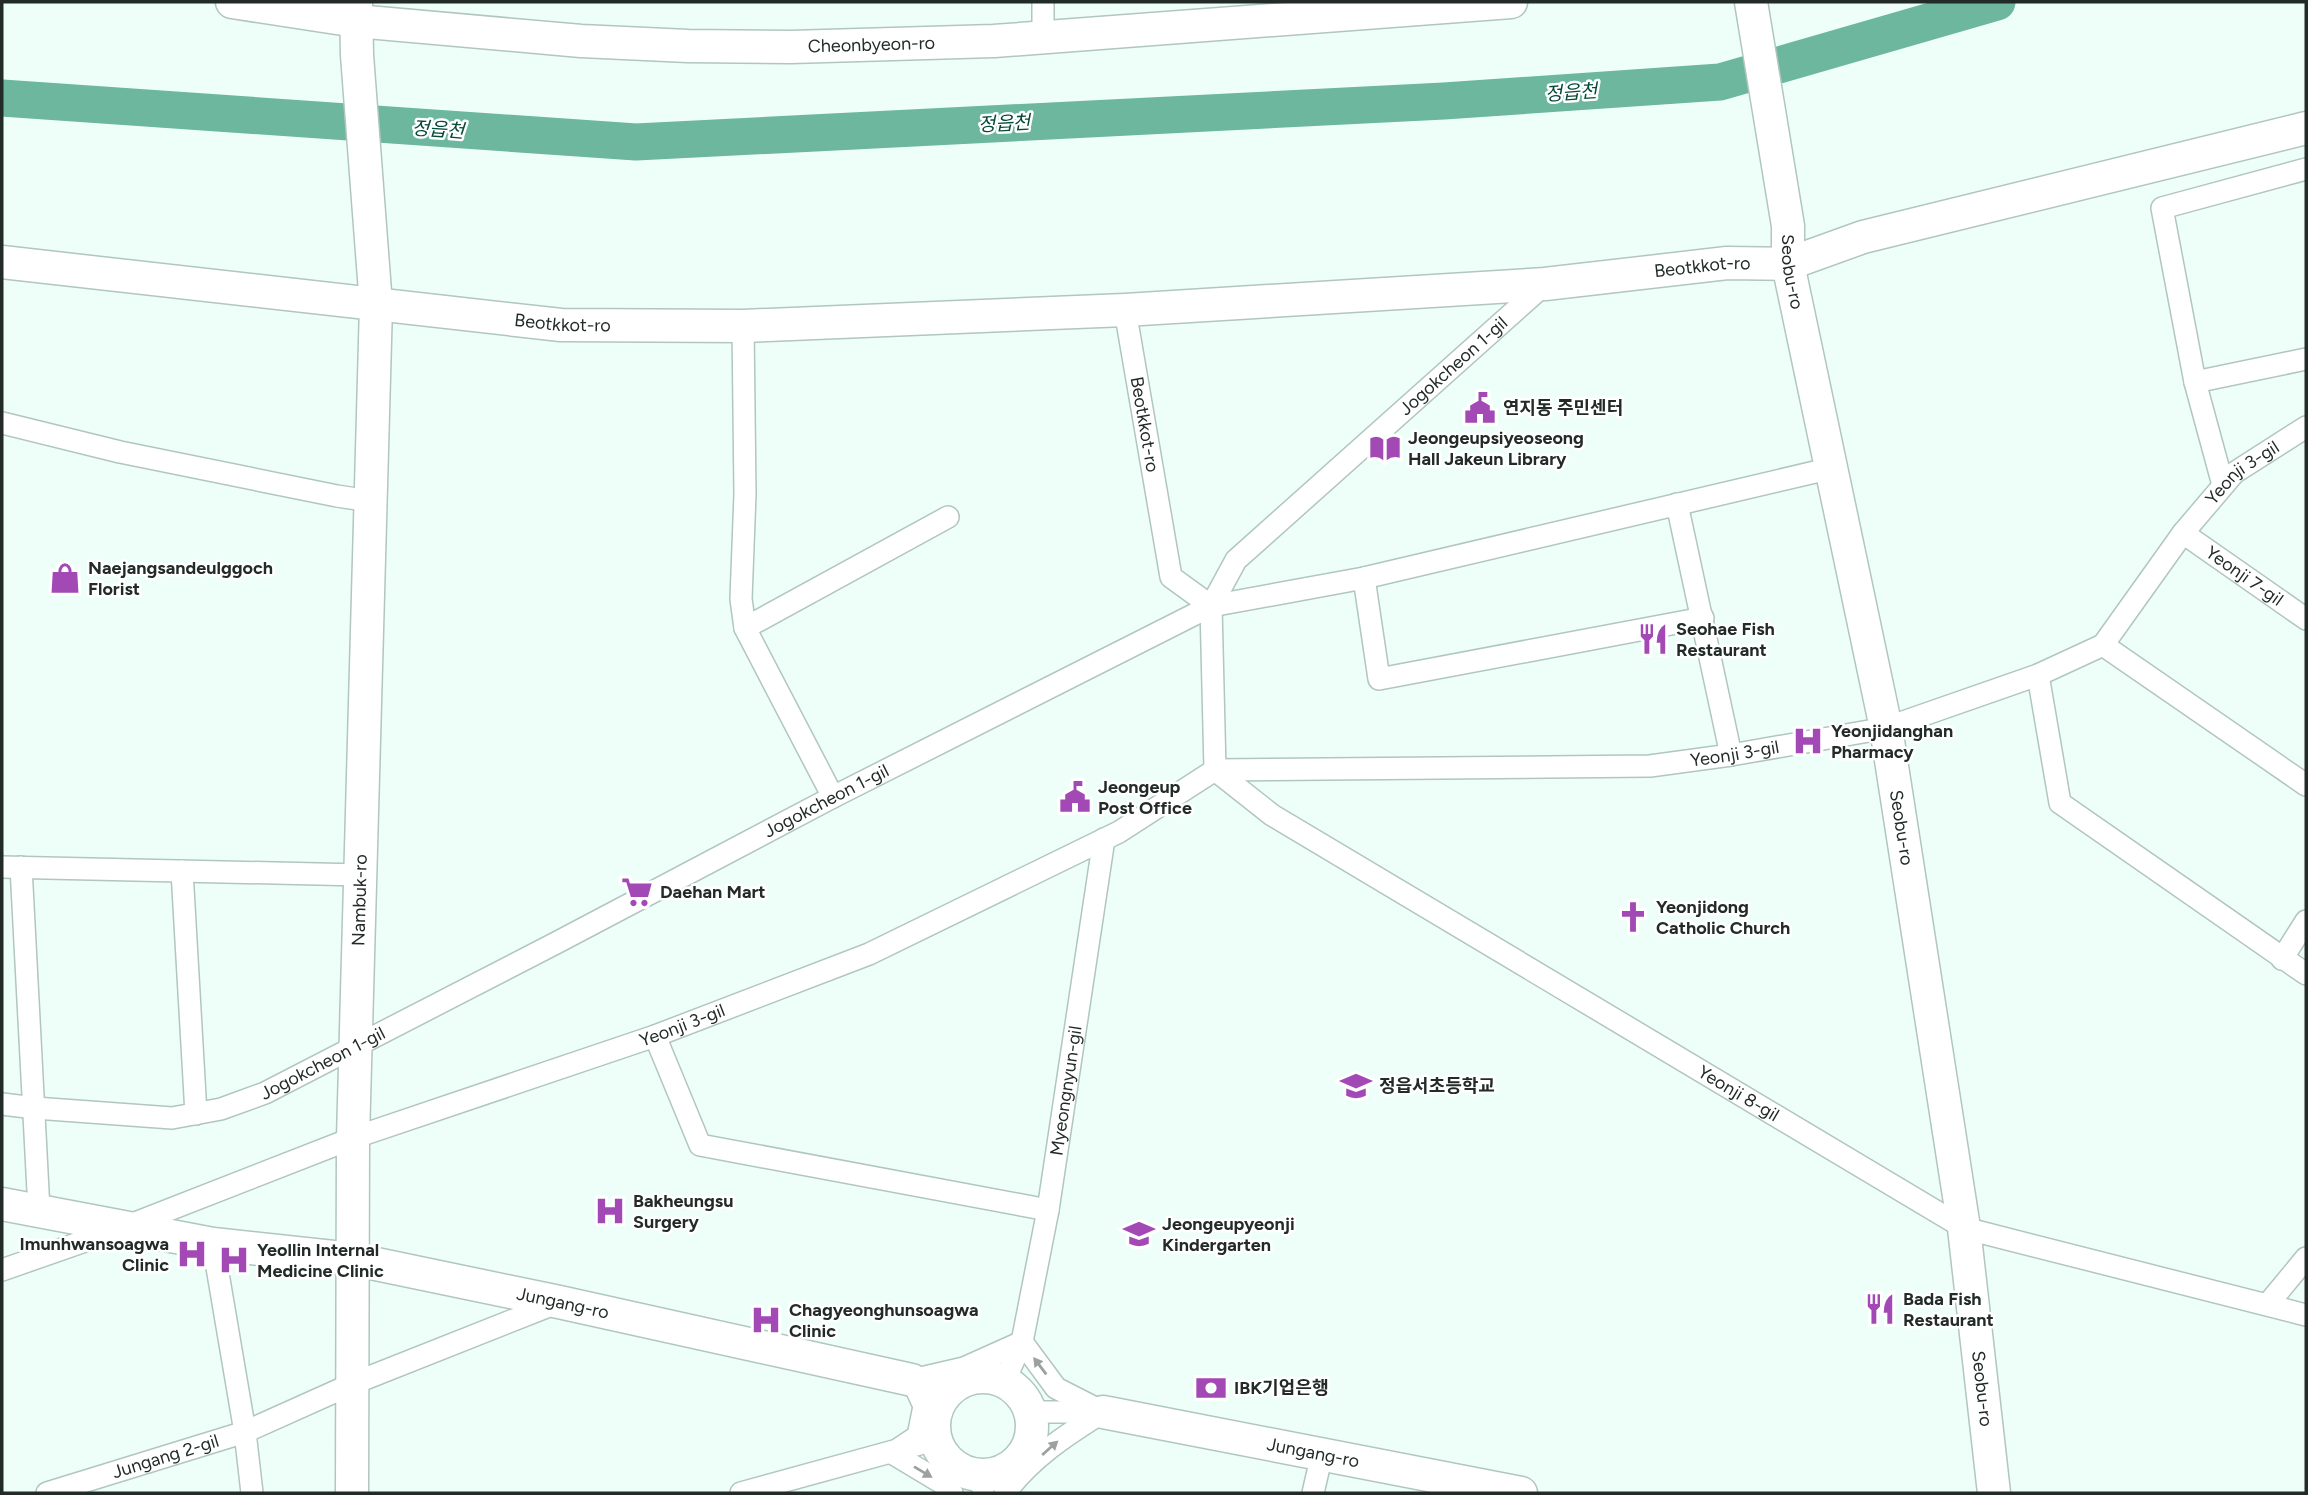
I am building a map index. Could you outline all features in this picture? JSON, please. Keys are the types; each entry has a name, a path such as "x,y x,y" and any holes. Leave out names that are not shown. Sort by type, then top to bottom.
{"street":[{"name":"Cheonbyeon-ro","path":"232,2 356,11 581,41 688,46 994,41 1511,2"},
{"path":"1043,2 1043,37"},
{"name":"Seobu-ro","path":"1752,3 1788,226 1788,264 1886,728 1964,1228 1994,1493"},
{"name":"Nambuk-ro","path":"352,1493 353,1138 376,305 356,11"},
{"name":"Beotkkot-ro","path":"2,262 561,325 743,326 1125,310 1545,285 1727,263 1788,264 1863,237 2306,128"},
{"path":"2223,485 2195,382 2162,208 2306,169"},
{"name":"Jogokcheon 1-gil","path":"2,1104 172,1118 221,1109 265,1093 834,797 1211,607 1237,560 1545,285"},
{"name":"Beotkkot-ro","path":"1125,310 1171,577 1211,607"},
{"path":"743,326 745,494 741,599 745,628 834,797"},
{"path":"2195,382 2306,359"},
{"path":"2,424 120,452 370,501"},
{"name":"Yeonji 3-gil","path":"2,1270 125,1227 353,1138 655,1036 869,954 1104,839 1215,769 1650,766 1886,728 2038,675 2103,645 2183,533 2234,472 2306,427"},
{"path":"1215,769 1211,607 1364,578 1832,468"},
{"path":"1677,504 1731,755"},
{"path":"745,628 948,517"},
{"name":"Yeonji 7-gil","path":"2183,533 2306,619"},
{"path":"1364,578 1379,679 1703,618"},
{"path":"2103,645 2306,785"},
{"path":"2038,675 2060,803 2306,974"},
{"name":"Yeonji 8-gil","path":"1215,769 1272,815 1964,1228 2306,1315"},
{"name":"Myeongnyun-gil","path":"1004,1382 1022,1342 1048,1210 1104,839"},
{"path":"39,1210 35,1108 11,867 361,875"},
{"path":"182,871 195,1114"},
{"path":"2282,959 2306,921"},
{"path":"655,1036 700,1145 1048,1210"},
{"name":"Jungang-ro","path":"2,1203 214,1244 352,1259 912,1380"},
{"path":"214,1244 245,1432"},
{"path":"2268,1304 2306,1258"},
{"name":"Jungang 2-gil","path":"47,1493 245,1432 352,1384 559,1302"},
{"path":"912,1380 964,1368 1022,1342 1056,1388 1103,1412"},
{"path":"990,1487 1001,1471 1020,1458 1030,1439 1032,1422 1028,1404 1016,1390 1004,1382 985,1377 967,1381 950,1391 938,1406 933,1424 934,1440 952,1465 990,1487 1017,1478 1059,1439 1103,1412"},
{"path":"912,1380 942,1400"},
{"path":"892,1453 918,1436 924,1406 912,1380"},
{"path":"1030,1412 1103,1412"},
{"name":"Jungang-ro","path":"1103,1412 1521,1493"},
{"name":"Jungang 2-gil","path":"245,1432 252,1493"},
{"path":"741,1493 934,1440"},
{"path":"892,1453 942,1483 952,1493"},
{"path":"1313,1493 1322,1454"}],"waterway":[{"name":"정읍천","path":"2,98 636,142 1444,101 1720,82 1997,2"}],"place":[{"name":"연지동 주민센터","path":"1480,408"},
{"name":"Jeongeupsiyeoseong Hall Jakeun Library","path":"1385,448"},
{"name":"Naejangsandeulggoch Florist","path":"65,578"},
{"name":"Seohae Fish Restaurant","path":"1653,639"},
{"name":"Yeonjidanghan Pharmacy","path":"1808,741"},
{"name":"Jeongeup Post Office","path":"1075,797"},
{"name":"Daehan Mart","path":"637,892"},
{"name":"Yeonjidong Catholic Church","path":"1633,917"},
{"name":"정읍서초등학교","path":"1356,1086"},
{"name":"Bakheungsu Surgery","path":"610,1211"},
{"name":"Jeongeupyeonji Kindergarten","path":"1139,1234"},
{"name":"Imunhwansoagwa Clinic","path":"192,1254"},
{"name":"Yeollin Internal Medicine Clinic","path":"234,1260"},
{"name":"Bada Fish Restaurant","path":"1880,1309"},
{"name":"Chagyeonghunsoagwa Clinic","path":"766,1320"},
{"name":"IBK기업은행","path":"1211,1388"}]}
